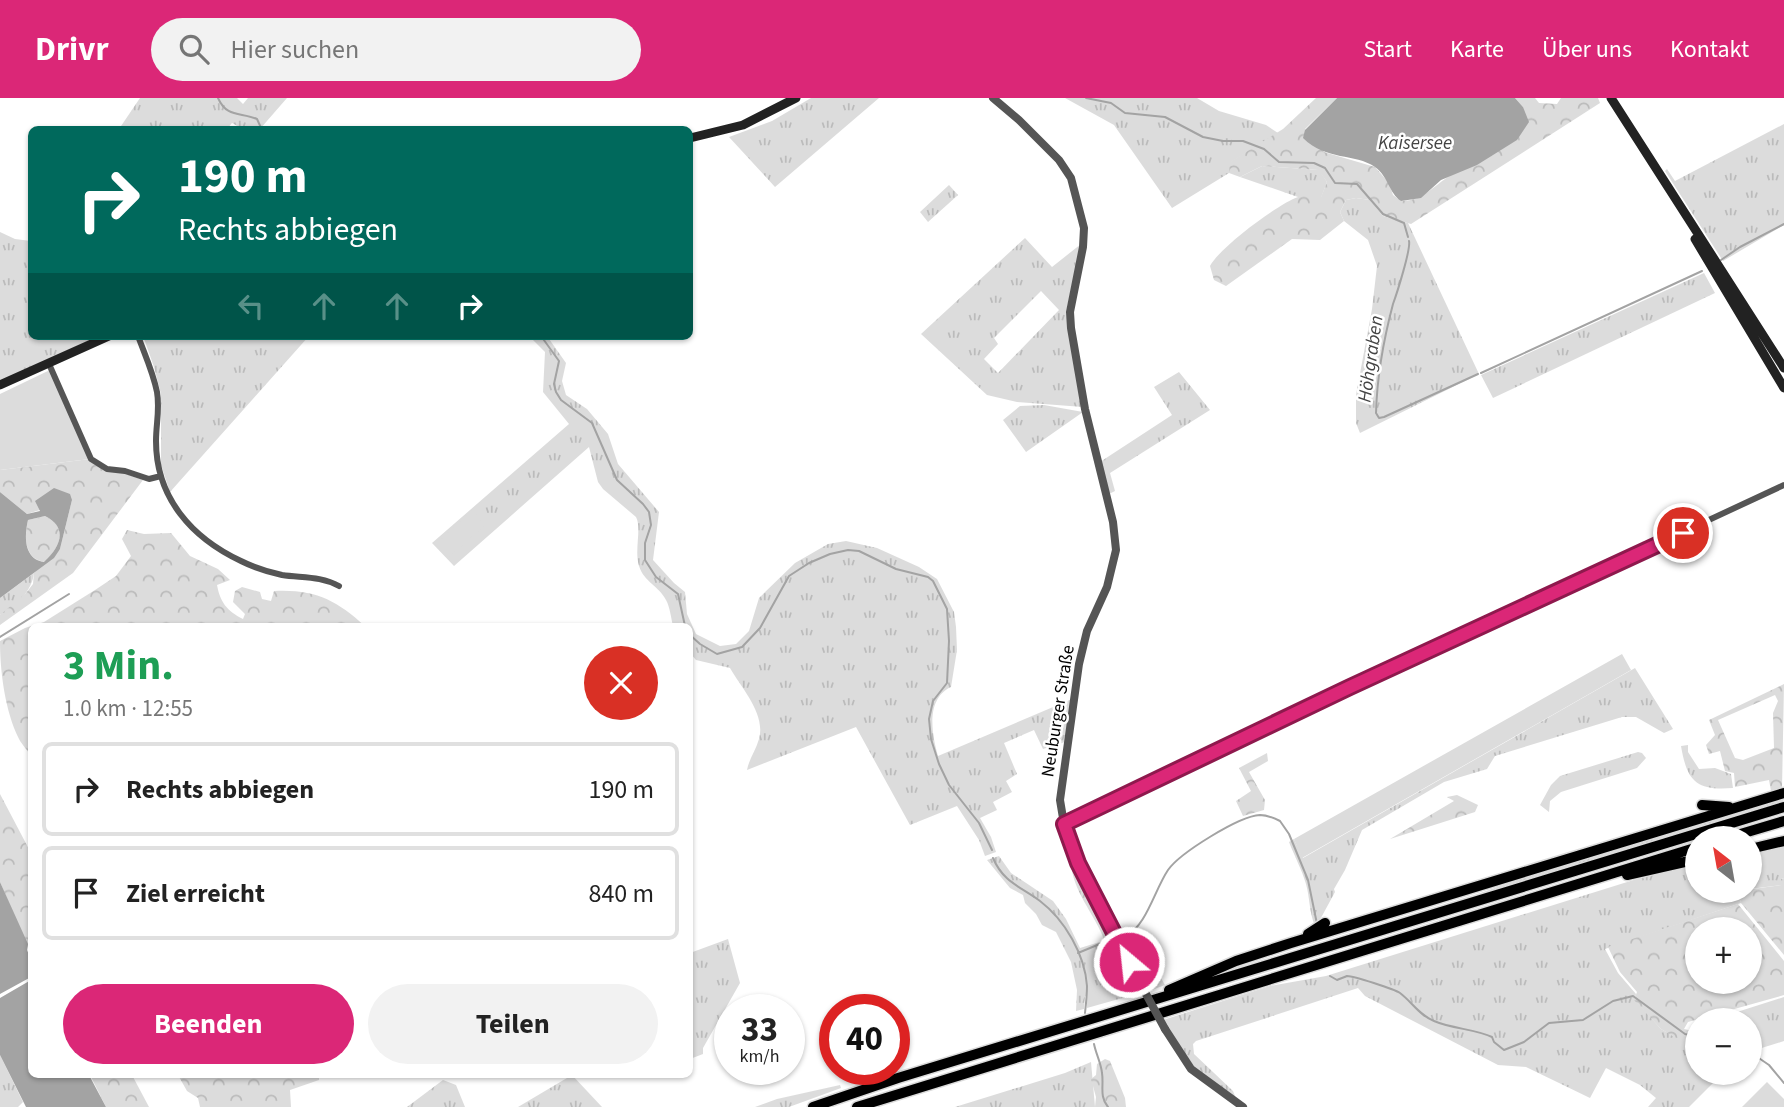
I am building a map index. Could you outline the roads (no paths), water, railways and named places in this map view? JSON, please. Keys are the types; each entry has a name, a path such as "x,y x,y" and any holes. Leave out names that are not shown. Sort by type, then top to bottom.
{"highway":[{"path":"1145,1003 1206,974 1291,943 1784,793"},
{"path":"1702,805 1742,805"},
{"path":"813,1107 898,1078 1784,807"},
{"path":"1762,828 1784,821"},
{"path":"1762,846 1784,841"},
{"path":"857,1107 1685,851"},
{"path":"1569,887 1685,862"},
{"path":"1291,943 1325,923"}],"main road":[{"path":"693,138 743,125 796,98"},
{"path":"1611,98 1784,368"},
{"path":"1664,183 1784,388"},
{"path":"0,385 100,340"}],"street":[{"name":"Neuburger Straße","path":"993,98 1059,160 1072,178 1080,206 1084,228 1083,247 1073,291 1071,328 1085,409 1116,543 1114,566 1108,587 1087,631 1079,664 1059,800 1064,824 1078,863 1165,1030 1191,1069 1243,1107"},
{"path":"140,340 157,393 159,407 156,439 161,476 181,515 196,534 214,548 245,563 281,575 317,578 339,586"},
{"path":"49,364 91,459 107,469 125,471 149,479 161,476"},
{"path":"1064,824 1350,687 1784,485"}],"water":[{"name":"Kaisersee","path":"1337,98 1515,98 1523,107 1529,122 1517,140 1477,165 1441,180 1421,198 1401,201 1375,167 1321,150 1303,138 1305,130"},
{"path":"54,488 70,494 72,500 60,549 54,558 0,598 0,492 27,514 40,511 35,501","holes":["45,516 53,521 59,532 58,544 44,562 37,560 32,557 27,546 28,520"]},
{"path":"0,882 28,944 28,979 0,994"},
{"path":"28,982 28,1078 91,1078 106,1107 26,1107 0,1055 0,998"}],"waterway":[{"path":"218,98 230,112 257,119 260,126"},
{"name":"Höhgraben","path":"1086,98 1111,103 1125,113 1165,117 1203,137 1243,141 1264,149 1279,162 1314,163 1325,168 1335,183 1357,184 1383,214 1404,223 1408,237"},
{"name":"Höhgraben","path":"1721,260 1784,224"},
{"name":"Höhgraben","path":"1409,241 1384,344 1376,413 1379,418 1384,417 1478,374"},
{"name":"Höhgraben","path":"1481,373 1702,271"},
{"path":"544,340 559,361 554,384 556,392 561,400 592,423 617,480 649,512 651,525 645,543 645,560 656,577 678,594 684,623"},
{"path":"693,638 717,654 742,647 760,628 789,576 830,554 848,550 859,551 896,569 928,577 933,581 947,609 949,641 947,683 933,701 929,719 931,739 949,785 979,823 992,850"},
{"path":"0,637 69,594"},
{"path":"1125,937 1139,924 1163,878 1175,863 1197,845 1225,828 1260,815 1280,821 1289,834 1308,880 1317,924"},
{"path":"993,858 1007,878 1040,901 1058,918 1072,939 1085,974 1085,1013"},
{"path":"1078,953 1102,943"},
{"path":"1330,976 1337,980 1347,976 1396,991 1429,1018 1441,1024 1492,1037 1504,1050 1524,1042 1549,1023 1583,1020 1613,1001 1633,996 1685,1034"},
{"path":"1094,1044 1101,1069 1102,1091 1108,1107"},
{"path":"1762,1060 1784,1083"}]}
